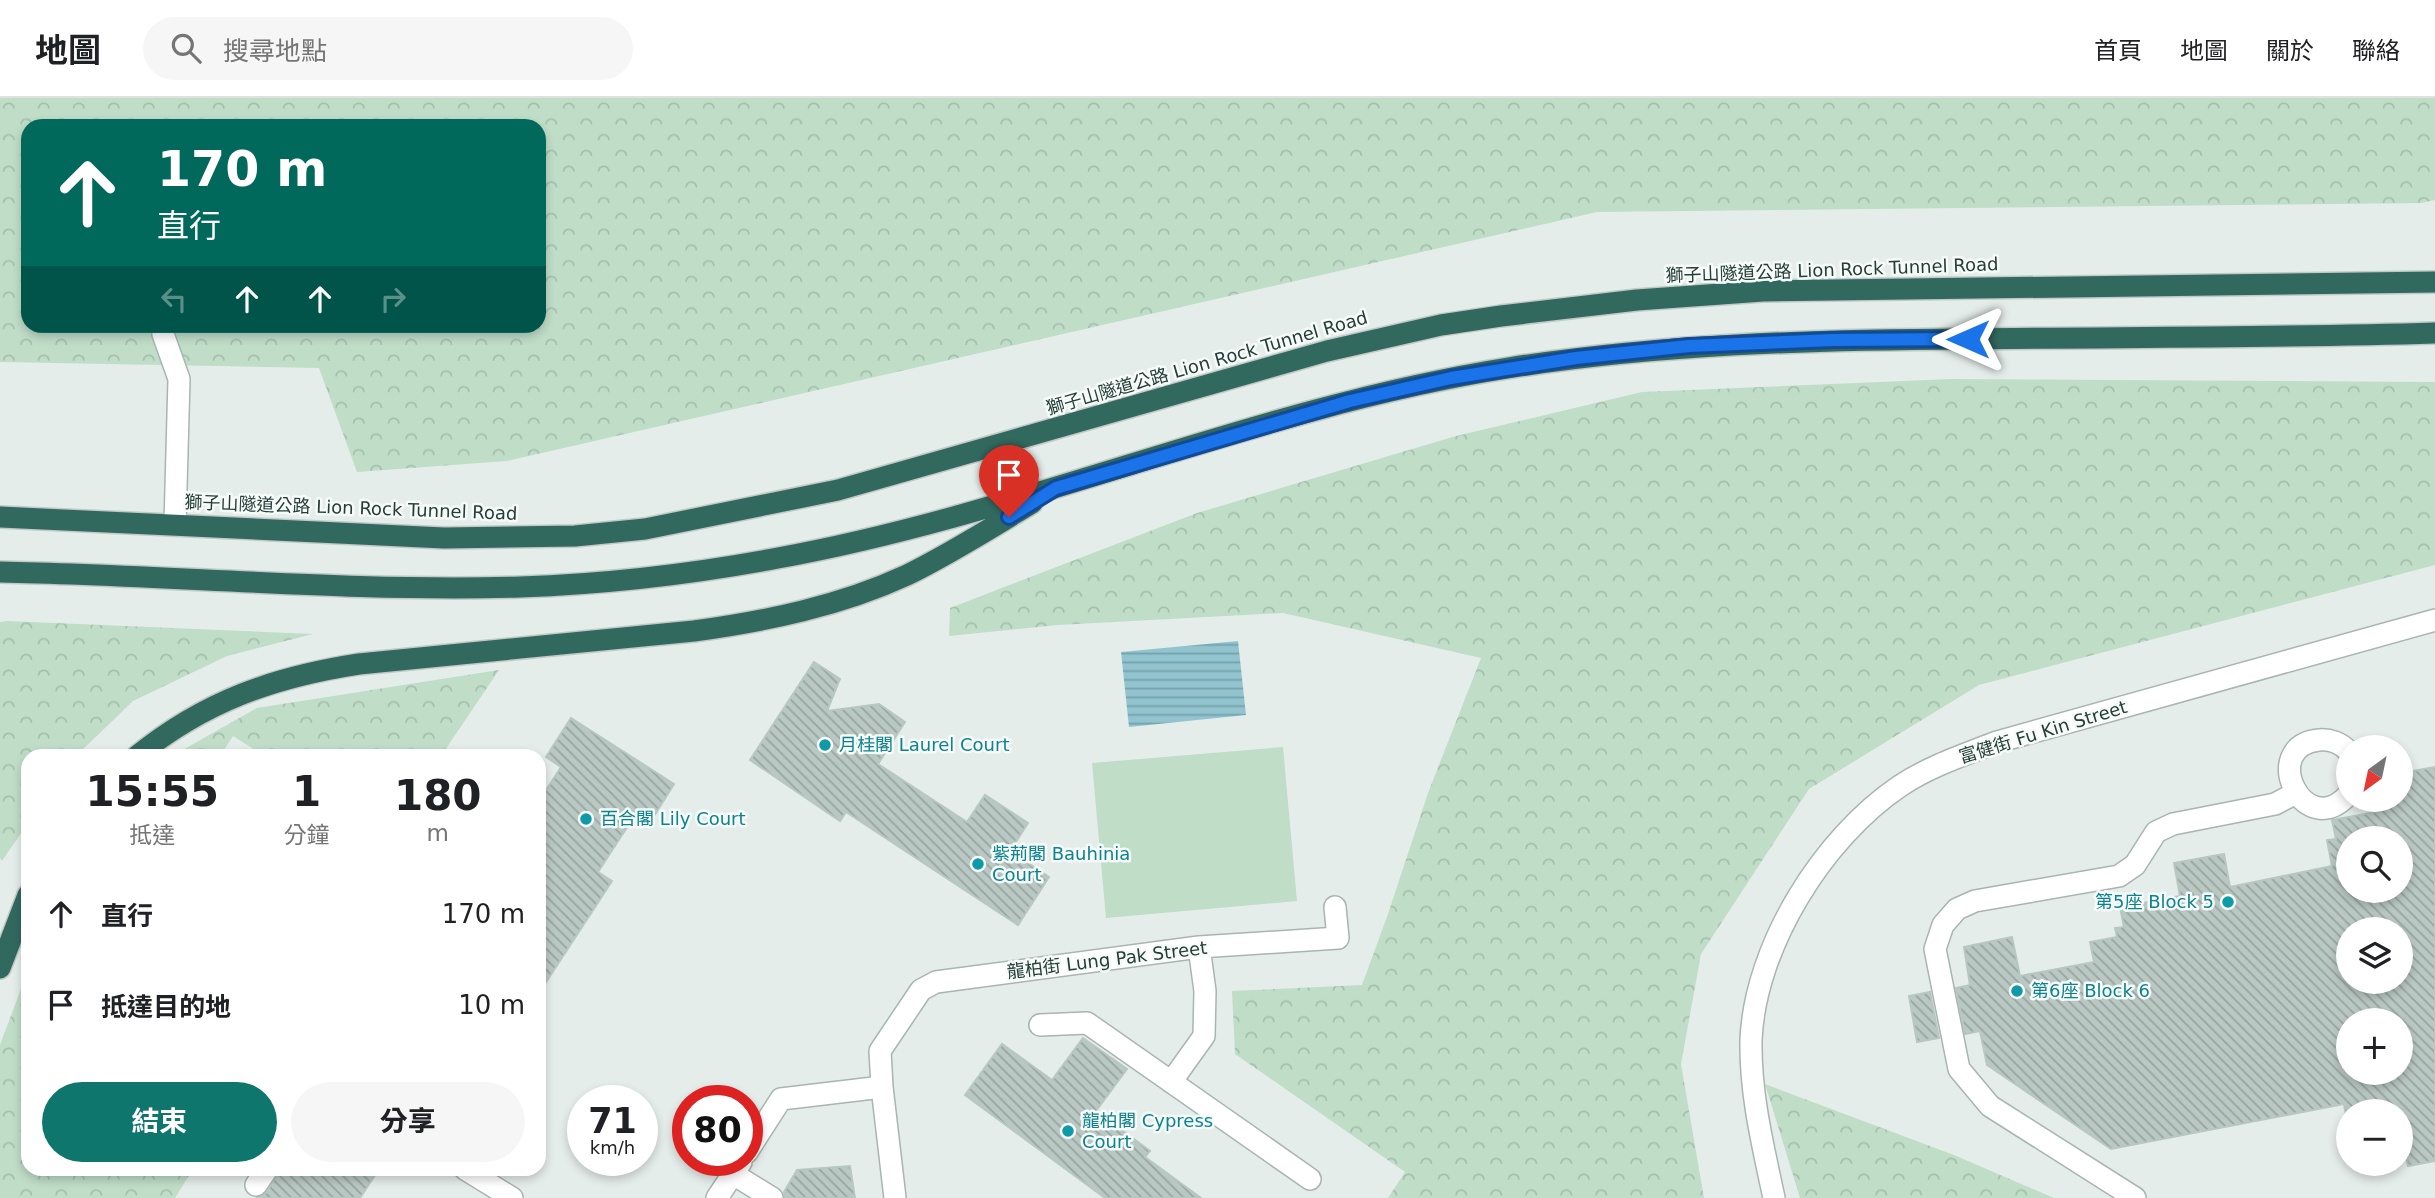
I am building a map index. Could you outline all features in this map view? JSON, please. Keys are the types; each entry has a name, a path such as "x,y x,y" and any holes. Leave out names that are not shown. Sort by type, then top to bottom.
{"highway":[{"name":"獅子山隧道公路 Lion Rock Tunnel Road","path":"0,517 444,538 575,536 645,529 776,504 887,477 1327,351 1441,325 1599,304 1703,294 1827,289 2435,282"},
{"path":"0,572 370,587 519,587 629,580 786,557 947,520 1400,388 1508,368 1630,351 1833,340 2435,333"},
{"path":"146,749 170,730 221,702 256,687 314,671 359,664 706,629 773,618 828,604 906,575 962,546 1056,488"},
{"path":"0,968 21,913"}],"street":[{"path":"163,334 179,379 175,524"},
{"name":"富健街 Fu Kin Street","path":"1774,1198 1752,1079 1751,1040 1755,1004 1766,964 1799,896 1819,866 1870,810 1901,785 1946,761 1997,742 2435,620"},
{"path":"2336,742 2314,740 2304,745 2291,762 2289,773 2296,793 2304,801 2314,806 2336,804"},
{"path":"2135,1198 1990,1106 1959,1069 1935,950 1943,925 1957,909 1975,901 2119,876 2135,865 2156,832 2173,824 2275,804 2296,793"},
{"name":"龍柏街 Lung Pak Street","path":"882,1087 880,1051 921,990 936,982 1199,947 1338,937 1335,907"},
{"path":"1171,1082 1204,1036 1205,991 1199,947"},
{"path":"1040,1026 1087,1023 1310,1179"},
{"path":"763,1127 781,1099 882,1087 895,1198"},
{"path":"477,1176 512,1198"},
{"path":"718,1198 731,1176"},
{"path":"747,1176 772,1198"}],"green space":[{"path":"0,98 2435,98 2435,200 2421,203 1597,212 507,461 357,472 319,368 0,362"},
{"path":"1951,379 2435,382 2435,565 1979,685 1809,789 1701,954 1681,1064 1704,1198 1388,1198 1405,1172 1235,1054 1232,991 1362,985 1428,793 1481,658 1283,613 1058,625 949,636 950,608 1197,513 1456,436 1642,392"},
{"path":"0,622 313,634 227,656 133,701 83,749 21,749 21,833 2,861"},
{"path":"499,670 446,749 254,749 233,736 225,749 184,749 257,708"},
{"path":"1283,747 1297,901 1106,918 1092,763"},
{"path":"21,989 21,1176 189,1176 175,1198 0,1198 0,1045"},
{"path":"1765,1084 1954,1155 2054,1198 1800,1198"}],"water":[{"path":"1238,641 1246,715 1129,727 1121,652"}],"building":[{"path":"814,662 840,679 827,711 879,704 905,722 878,764 967,822 985,795 1028,823 1010,851 1049,877 1018,925 846,812 840,821 750,760"},
{"name":"百合閣 Lily Court","path":"571,718 674,784 649,824 635,815 598,872 612,881 546,982 546,790 561,767 546,757"},
{"path":"2435,767 2435,1161 2413,1165 2413,1099 2336,1099 2336,1106 2111,1149 1987,1065 1980,1031 1965,1034 1956,988 1970,985 1964,947 2012,937 2020,976 2094,962 2090,942 2117,937 2115,928 2124,927 2120,907 2180,896 2174,863 2224,854 2230,887 2332,866 2327,840 2336,839 2332,820 2376,812 2413,812 2413,771"},
{"path":"1930,992 1939,1038 1917,1042 1909,996"},
{"name":"龍柏閣 Cypress Court","path":"1083,1038 1127,1069 1096,1111 1150,1151 1145,1157 1201,1198 1105,1198 965,1095 1002,1044 1052,1080"},
{"path":"850,1166 855,1198 785,1198 784,1192 797,1170"},
{"path":"276,1176 374,1176 360,1198 256,1198 267,1192"}],"place":[{"name":"月桂閣 Laurel Court","path":"825,745"},
{"name":"百合閣 Lily Court","path":"586,819"},
{"name":"紫荊閣 Bauhinia Court","path":"978,864"},
{"name":"第5座 Block 5","path":"2228,902"},
{"name":"第6座 Block 6","path":"2017,991"},
{"name":"龍柏閣 Cypress Court","path":"1068,1131"}],"route":[{"path":"1009,517 1056,488 1350,401 1451,378 1576,358 1689,346 1833,340 1968,339"}]}
